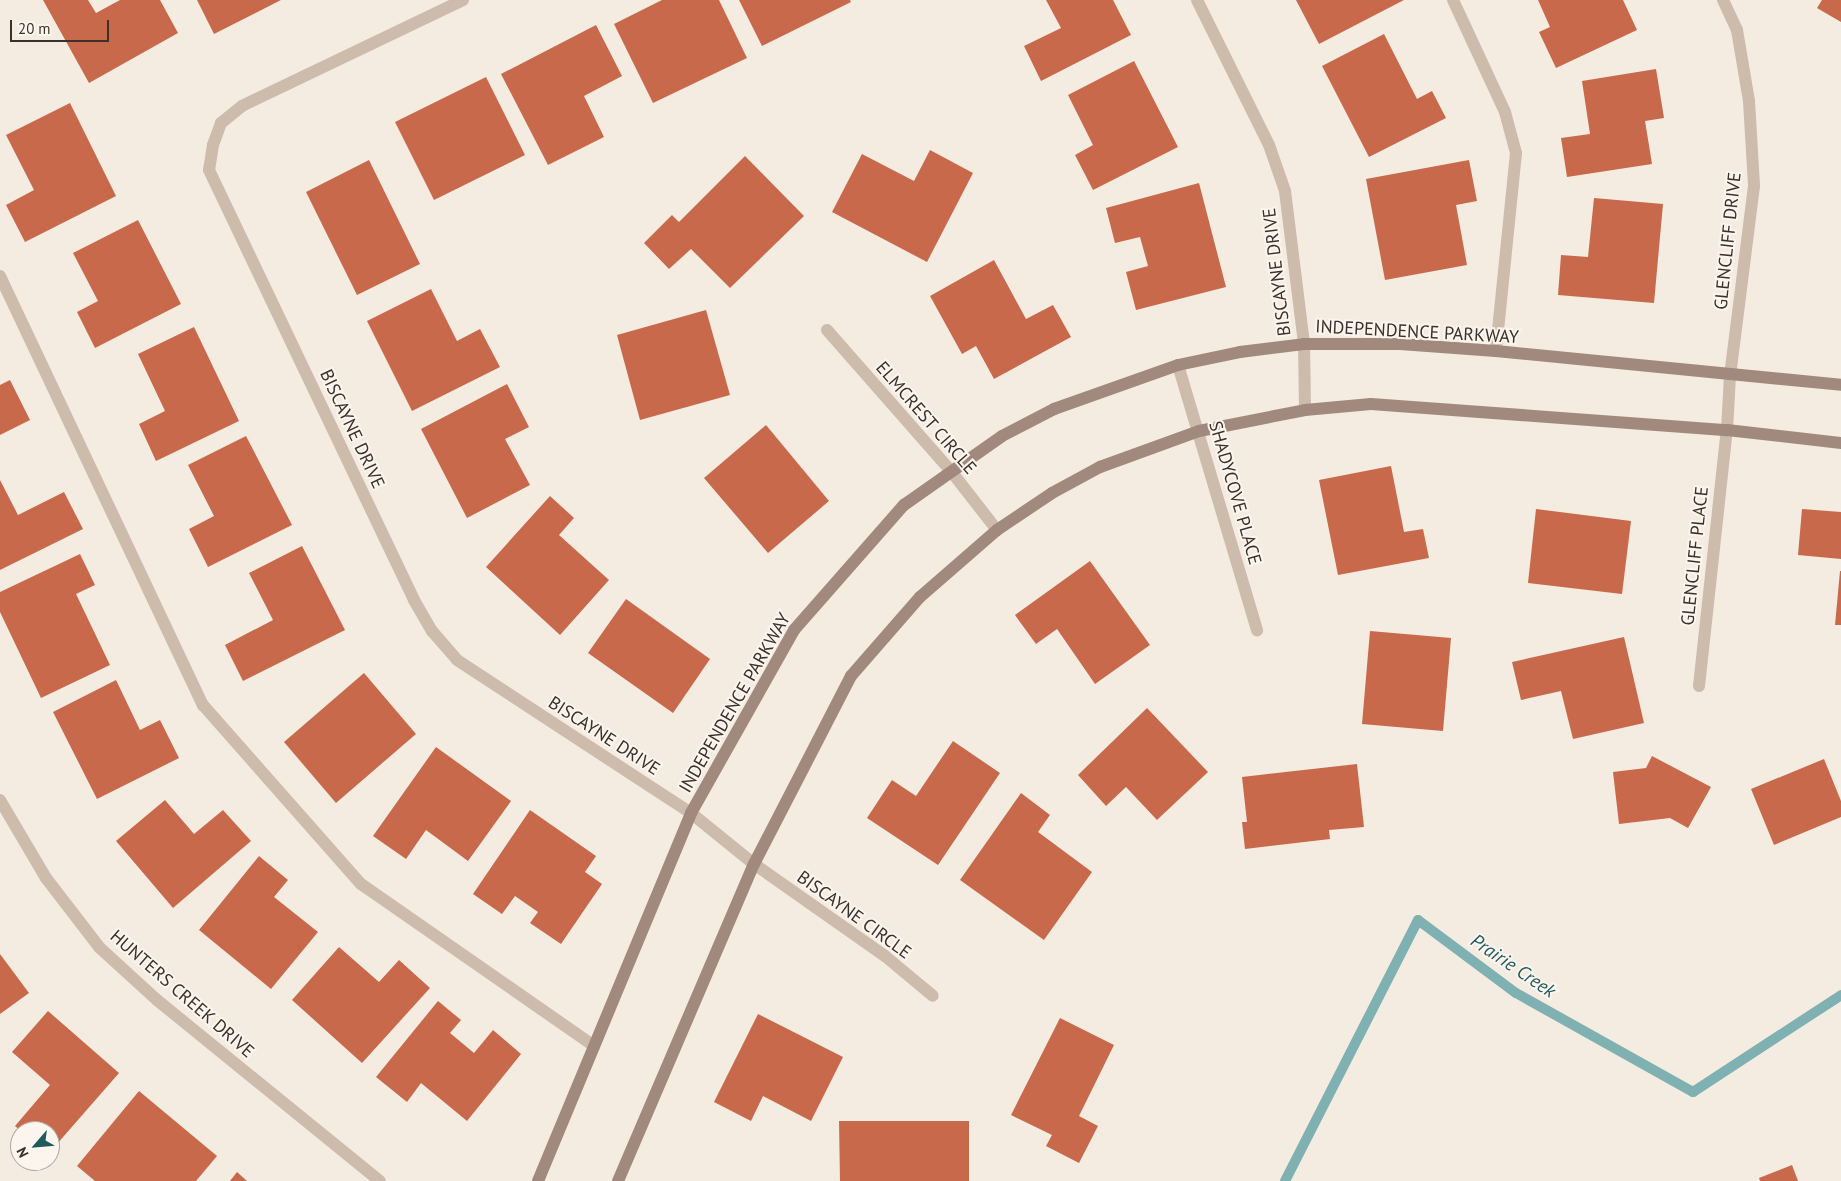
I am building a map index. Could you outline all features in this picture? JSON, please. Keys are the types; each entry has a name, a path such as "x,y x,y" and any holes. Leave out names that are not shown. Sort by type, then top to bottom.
{"main road":[{"name":"INDEPENDENCE PARKWAY","path":"538,1181 691,813 794,630 904,506 1002,436 1054,408 1178,365 1240,352 1304,344 1400,344 1496,351 1841,385"},
{"path":"618,1181 754,864 851,676 920,597 997,530 1052,493 1100,467 1198,431 1304,410 1370,404 1727,430 1841,442"}],"street":[{"name":"BISCAYNE DRIVE","path":"463,0 242,106 221,123 213,145 209,170 414,600 432,630 457,660 691,813 754,864"},
{"name":"BISCAYNE DRIVE","path":"1197,0 1269,146 1285,192 1304,344 1304,410"},
{"path":"1453,0 1505,112 1516,153 1496,351"},
{"name":"GLENCLIFF DRIVE","path":"1723,0 1737,30 1745,74 1754,186 1730,375 1727,430"},
{"path":"0,276 203,706 361,884 594,1046"},
{"name":"ELMCREST CIRCLE","path":"827,330 951,471 997,530"},
{"name":"SHADYCOVE PLACE","path":"1178,365 1257,630"},
{"name":"GLENCLIFF PLACE","path":"1698,686 1727,430"},
{"name":"HUNTERS CREEK DRIVE","path":"0,800 46,878 100,948 157,1000 380,1181"},
{"name":"BISCAYNE CIRCLE","path":"754,864 885,956 933,996"}],"building":[{"path":"43,0 88,0 96,13 120,0 160,0 178,33 89,83"},
{"path":"197,0 281,0 214,34"},
{"path":"662,0 719,0 747,58 653,103 614,24"},
{"path":"739,0 850,0 851,2 762,46"},
{"path":"1046,0 1113,0 1131,35 1041,81 1024,46 1061,28"},
{"path":"1296,0 1404,0 1319,44"},
{"path":"1538,0 1623,0 1637,30 1556,68 1539,32 1550,27"},
{"path":"1822,0 1841,0 1841,22 1817,8"},
{"path":"596,25 622,76 584,96 604,137 548,165 501,74"},
{"path":"1384,34 1417,99 1432,91 1446,118 1369,157 1322,66"},
{"path":"1134,61 1178,147 1093,190 1075,155 1093,145 1068,95"},
{"path":"1656,69 1664,118 1645,121 1652,164 1567,177 1561,138 1590,134 1582,81"},
{"path":"486,77 525,155 434,200 395,122"},
{"path":"70,103 116,196 25,242 6,205 34,190 6,135"},
{"path":"930,150 973,173 927,262 832,212 862,154 914,181"},
{"path":"745,156 804,216 730,288 691,249 669,269 644,243 672,215 679,222"},
{"path":"369,160 420,264 357,295 306,192"},
{"path":"1469,160 1477,201 1456,205 1467,265 1385,280 1366,179"},
{"path":"1199,183 1226,287 1136,310 1126,272 1148,266 1140,237 1115,243 1106,208"},
{"path":"1594,198 1663,204 1654,303 1558,295 1561,255 1588,257"},
{"path":"138,220 181,304 95,348 77,312 98,301 73,253"},
{"path":"994,260 1026,319 1053,305 1071,337 994,379 976,346 962,354 930,296"},
{"path":"431,289 457,341 480,329 500,367 412,411 367,321"},
{"path":"706,310 730,395 640,420 617,335"},
{"path":"194,327 239,421 156,461 139,424 165,411 138,354"},
{"path":"10,380 30,420 0,435 0,385"},
{"path":"507,384 529,427 505,439 530,485 467,518 421,429"},
{"path":"766,425 829,501 768,553 704,478"},
{"path":"246,436 292,525 208,567 189,529 214,516 188,465"},
{"path":"1391,466 1404,532 1423,529 1429,558 1338,575 1319,480"},
{"path":"0,480 18,515 64,492 83,529 0,570"},
{"path":"550,496 574,518 559,535 609,580 560,635 486,567"},
{"path":"1536,509 1631,521 1622,594 1528,583"},
{"path":"1802,509 1841,512 1841,559 1798,555"},
{"path":"302,546 345,630 243,681 225,645 273,620 249,573"},
{"path":"80,554 95,585 76,594 110,665 41,698 0,612 0,592"},
{"path":"1090,561 1150,645 1095,684 1057,629 1036,644 1015,615"},
{"path":"1840,571 1841,625 1835,625"},
{"path":"626,599 710,659 673,713 588,653"},
{"path":"1370,631 1451,638 1443,731 1362,724"},
{"path":"1624,637 1644,723 1573,739 1561,691 1521,700 1512,662"},
{"path":"364,673 416,734 336,803 284,742"},
{"path":"116,680 140,730 160,720 179,758 97,799 53,712"},
{"path":"1147,708 1208,772 1157,820 1126,787 1106,806 1078,775"},
{"path":"953,741 1000,773 938,865 867,818 892,780 916,796"},
{"path":"436,747 511,801 468,861 426,830 406,859 373,836"},
{"path":"1652,756 1711,787 1688,828 1670,818 1619,824 1613,772 1646,768"},
{"path":"1824,759 1841,801 1841,817 1774,845 1751,789"},
{"path":"1357,764 1364,827 1329,830 1330,839 1245,849 1242,822 1247,822 1242,777"},
{"path":"1021,793 1050,815 1038,832 1092,872 1044,940 960,880"},
{"path":"165,800 194,834 223,810 251,841 173,908 116,841"},
{"path":"530,810 596,856 585,872 602,884 561,944 530,923 538,912 515,896 502,914 473,894"},
{"path":"259,856 288,880 274,897 318,932 271,989 199,930"},
{"path":"339,947 379,982 399,960 430,988 362,1063 292,1000"},
{"path":"0,954 29,993 0,1014"},
{"path":"438,1001 461,1020 450,1033 474,1053 493,1030 521,1054 467,1121 421,1083 407,1102 376,1077"},
{"path":"48,1011 119,1073 60,1141 60,1121 19,1121 50,1085 12,1052"},
{"path":"758,1014 843,1057 811,1121 763,1096 751,1121 714,1102"},
{"path":"1060,1018 1114,1045 1079,1116 1098,1126 1079,1163 1046,1146 1052,1135 1011,1115"},
{"path":"139,1091 217,1156 196,1181 95,1181 77,1166"},
{"path":"839,1121 969,1121 969,1181 840,1181"},
{"path":"1792,1165 1798,1181 1760,1181 1759,1178"},
{"path":"237,1172 247,1181 230,1181"}],"waterway":[{"name":"Prairie Creek","path":"1285,1181 1418,920 1516,993 1693,1092 1841,995"}]}
